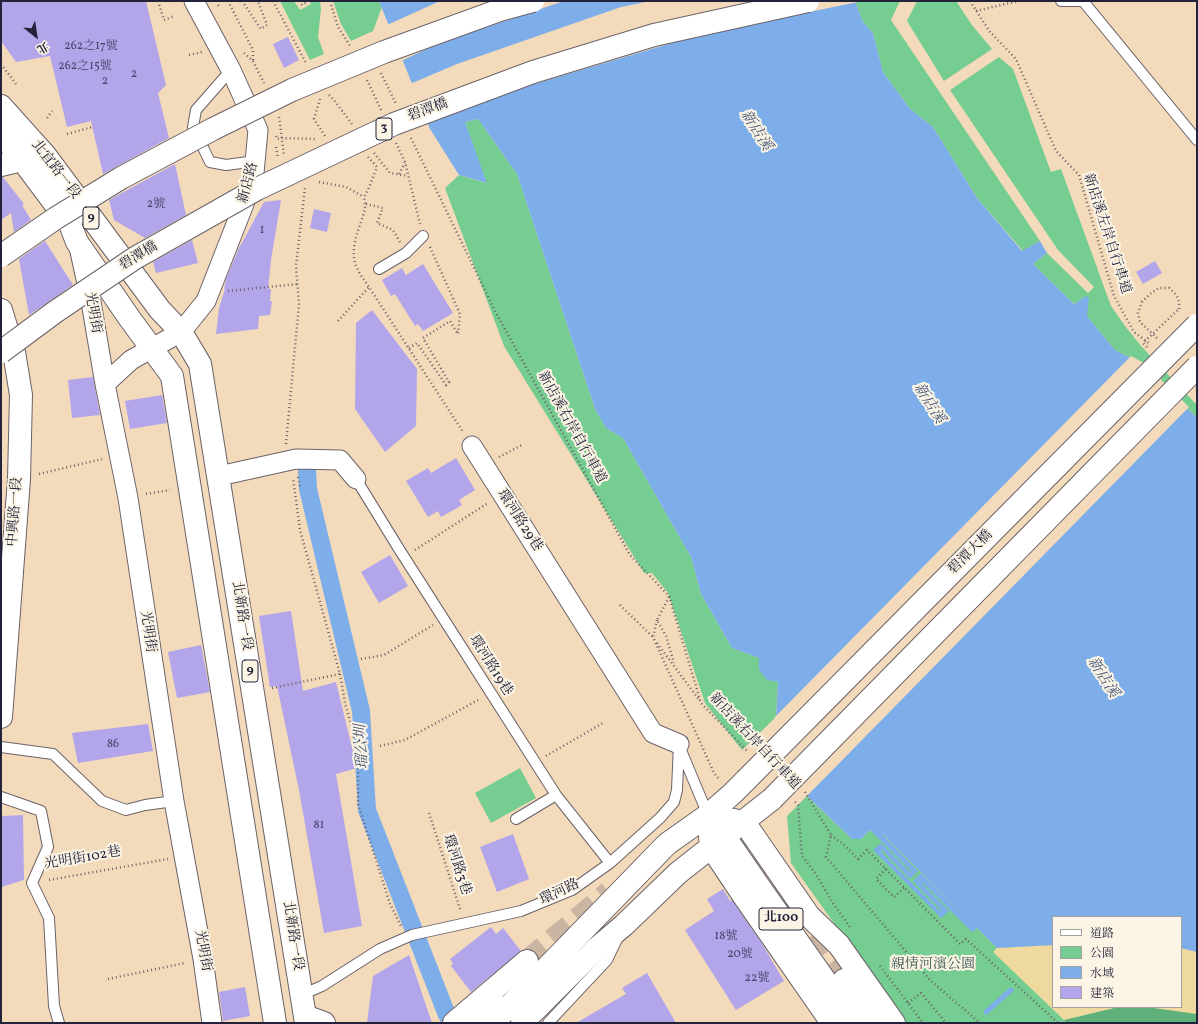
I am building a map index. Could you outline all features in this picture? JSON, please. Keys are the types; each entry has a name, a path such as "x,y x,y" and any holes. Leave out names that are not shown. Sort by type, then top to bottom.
{"main road":[{"path":"1,256 56,218 121,178 213,129 292,90 384,52 500,10 533,1"},
{"name":"碧潭橋","path":"1,352 55,312 135,258 257,188 394,124 532,72 654,35 808,1"},
{"name":"北宜路一段","path":"1,106 45,155 160,310 180,332"},
{"name":"北宜路一段","path":"1,134 70,224 77,242 130,319 152,348"},
{"path":"1,165 22,160"},
{"name":"中興路一段","path":"1,310 14,352 21,395 19,479 1,717"},
{"name":"碧潭大橋","path":"493,1023 667,844 708,814 739,787 1197,325"},
{"name":"北新路一段","path":"180,332 200,364 301,995 311,1021"},
{"name":"9","path":"152,348 172,376 274,1023"},
{"path":"1,359 7,384 9,402 8,444 1,525"},
{"path":"522,1023 597,948 624,925 678,872 744,822 782,798 1197,367"},
{"path":"708,814 744,822"},
{"path":"708,814 718,842"},
{"name":"北100","path":"744,822 809,916 839,945 894,1023"},
{"name":"北100","path":"718,842 742,895 832,1023"},
{"name":"北100","path":"718,842 855,1023"},
{"path":"454,1023 527,961"},
{"path":"844,980 874,1023"},
{"path":"475,1023 481,1018 515,1002"}],"street":[{"name":"新店路","path":"105,384 131,360 180,332 206,301 244,204 254,173 258,130 231,70 194,1"},
{"name":"光明街","path":"77,242 91,302 105,384 128,498 174,801 203,959 212,1023"},
{"name":"環河路29巷","path":"472,446 653,733 679,744"},
{"path":"219,476 296,462 340,460 356,479"}],"lane":[{"path":"1061,1 1083,1 1197,140"},
{"path":"231,70 196,110 193,127 210,162 226,164 256,161"},
{"path":"379,269 406,253 423,236"},
{"name":"環河路19巷","path":"356,479 556,795 610,863"},
{"path":"679,744 708,814"},
{"name":"環河路","path":"301,995 322,986 380,949 409,936 521,911 572,890 610,863 660,818 674,802 677,790 679,744"},
{"path":"1,747 53,754 102,800 126,810 146,805 174,801"},
{"path":"516,819 556,795"},
{"name":"光明街102巷","path":"1,797 41,812 48,847 32,883"},
{"path":"32,883 49,918 54,1006 59,1023"},
{"path":"548,1023 607,960 624,925"}],"path":[{"path":"158,1 164,20 174,16"},
{"path":"228,1 253,50 253,61"},
{"path":"242,1 261,29 267,25 258,1"},
{"path":"273,1 306,63"},
{"path":"299,1 302,5 307,2 306,1"},
{"path":"330,1 338,27 352,50"},
{"name":"新店溪左岸自行車道","path":"970,1 990,32 1016,59 1056,151 1079,175 1114,296 1134,332 1152,345"},
{"path":"976,11 1018,1"},
{"path":"189,55 203,52"},
{"path":"1,64 16,84"},
{"path":"381,71 397,107"},
{"path":"366,77 382,112"},
{"path":"281,138 328,140 314,119 320,98"},
{"path":"47,118 52,111"},
{"path":"68,134 92,127"},
{"name":"新店溪右岸自行車道","path":"410,136 495,311 630,555 670,596 701,703 749,753"},
{"path":"396,141 405,162 423,236 432,250 460,314 458,334 450,321 423,338 449,382 446,385 418,343 409,348"},
{"path":"363,151 377,167 364,197"},
{"path":"399,174 405,162"},
{"path":"390,173 408,176"},
{"path":"312,180 346,187 364,197 366,204 354,246 354,260 357,269 472,446"},
{"path":"305,187 296,266 299,304 296,462 300,530 340,674 345,703 353,731 358,772 358,804 390,904 409,936"},
{"path":"366,204 383,208 377,223 393,230"},
{"path":"226,291 298,284"},
{"path":"338,321 368,287"},
{"path":"1148,347 1143,343 1153,334 1179,309 1180,302 1176,294 1169,288 1159,288 1150,294 1142,302 1138,312 1140,322 1146,328 1152,333 1158,338"},
{"path":"483,464 522,446"},
{"path":"19,479 120,455"},
{"path":"296,462 300,486"},
{"path":"128,498 190,486"},
{"path":"404,557 502,494"},
{"path":"670,596 657,620 653,637 714,773 739,787"},
{"path":"620,605 653,637 675,665 701,703"},
{"path":"361,659 384,656 443,618"},
{"path":"657,620 666,636 675,665"},
{"path":"272,688 340,674"},
{"path":"380,746 405,740 491,693"},
{"path":"535,762 602,723"},
{"path":"802,786 831,836 843,844 858,859 867,850 960,944 966,939 1058,1023"},
{"name":"新店溪右岸自行車道","path":"782,798 798,805 802,856"},
{"name":"環河路3巷","path":"429,813 464,923"},
{"path":"831,836 826,857 930,980 980,1023"},
{"name":"光明街102巷","path":"32,883 184,856"},
{"path":"886,869 876,879 894,897 904,888"},
{"path":"108,980 203,959"},
{"path":"908,1003 921,993 946,1023"}],"green space":[{"path":"280,1 294,1 300,10 311,4 310,1 320,1 321,9 318,37 324,54 310,60"},
{"path":"333,1 379,1 382,7 373,31 351,41 341,24"},
{"path":"855,1 900,1 891,20 1040,241 1023,251 977,198 933,127 910,109 883,72 873,33 863,22"},
{"path":"917,1 956,1 972,25 992,49 944,81 907,21"},
{"path":"999,57 1013,69 1051,172 1061,169 1111,306 1141,346 1197,405 1197,418 1142,364 1115,350 1087,316 1086,296 1074,304 1033,264 1047,253 1088,293 1094,287 1058,250 950,90"},
{"path":"478,119 517,174 595,409 606,428 623,438 691,557 701,594 732,648 759,658 759,670 767,679 778,682 776,717 742,750 705,703 668,593 652,573 644,573 504,346 445,188 459,175 486,183 465,122"},
{"path":"520,768 536,798 491,823 475,793"},
{"name":"親情河濱公園","path":"807,796 852,839 861,839 870,830 878,837 882,833 997,948 1052,945 1052,1008 1182,1008 1182,948 1197,952 1197,1023 905,1023 791,863 787,816"},
{"path":"1114,1008 1154,1008 1197,1014 1197,1023 1067,1023 1064,1020"}],"sand":[{"path":"1052,945 1052,1008 1114,1008 1064,1020 993,952 997,948"},
{"path":"1182,948 1197,952 1197,1014 1154,1008 1182,1008"}],"water":[{"name":"新店溪","path":"379,1 855,1 863,22 873,33 883,72 910,109 933,127 977,198 1022,251 1040,241 1047,253 1033,264 1074,304 1086,296 1089,298 1087,316 1115,350 1142,364 1197,418 1197,952 1182,948 1182,916 1052,916 1052,945 997,948 977,928 972,932 923,883 922,884 949,911 941,918 873,850 881,843 910,872 911,871 870,830 861,839 852,839 807,796 776,717 778,682 767,680 759,670 759,658 732,648 701,594 691,557 623,438 606,428 595,409 517,174 478,119 465,122 487,183 459,175 430,129","holes":["882,833 972,923 921,873 913,881 941,910 940,911 881,852 882,850 910,879 918,871"]}],"pier":[{"path":"440,1 564,1 440,43 401,61 387,25"},
{"path":"650,1 858,2 702,34 494,96 426,124 410,84 457,64 621,7"},
{"path":"1131,356 1144,363 1189,407 806,797 774,718"}],"building":[{"path":"1,1 146,1 166,85 158,93 169,138 103,174 91,121 67,127 50,56 16,62 1,41"},
{"path":"288,37 299,60 284,68 273,44"},
{"path":"175,164 186,215 145,238 114,220 109,200"},
{"path":"1,177 3,177 24,204 22,205 31,220 14,232 11,213 1,220"},
{"path":"281,200 271,260 268,289 271,289 270,301 272,301 270,315 259,316 258,329 216,334 219,308 225,289 224,290 226,279 238,250 264,202"},
{"path":"314,209 331,213 327,232 310,228"},
{"path":"192,240 198,263 156,273 153,262"},
{"path":"45,241 73,285 29,315 19,259"},
{"path":"1155,261 1162,273 1143,284 1136,272"},
{"path":"423,264 453,313 423,331 418,324 415,326 395,294 391,296 382,280 402,268 406,275"},
{"path":"372,310 417,369 416,426 385,452 355,409 356,323"},
{"path":"93,377 100,415 72,418 68,380"},
{"path":"162,395 167,423 130,429 125,401"},
{"path":"456,458 475,490 459,500 462,505 441,517 438,511 428,517 406,481 428,468 431,473"},
{"path":"390,555 408,586 379,603 361,572"},
{"path":"291,611 303,691 336,682 357,768 336,774 362,926 324,933 299,790 277,686 270,687 259,616"},
{"path":"201,645 210,692 177,698 168,652"},
{"path":"148,724 153,751 78,763 72,733"},
{"path":"23,815 24,880 1,887 2,816"},
{"path":"513,834 529,879 497,892 480,847"},
{"path":"723,889 730,901 732,900 761,942 784,981 736,1010 685,930 714,911 707,899"},
{"path":"491,927 496,934 503,928 521,951 471,992 451,966 453,964 450,959"},
{"path":"409,955 432,1023 367,1023 373,976"},
{"path":"647,973 676,1023 576,1023 626,994 622,988"},
{"path":"245,987 250,1016 223,1021 219,992"}],"waterway":[{"name":"瑠公圳","path":"307,470 308,489 361,711 367,810 447,1015"},
{"path":"986,1012 1011,990"}],"tunnel":[{"path":"728,835 743,846 767,874 844,980"},
{"path":"527,961 609,892"}]}
